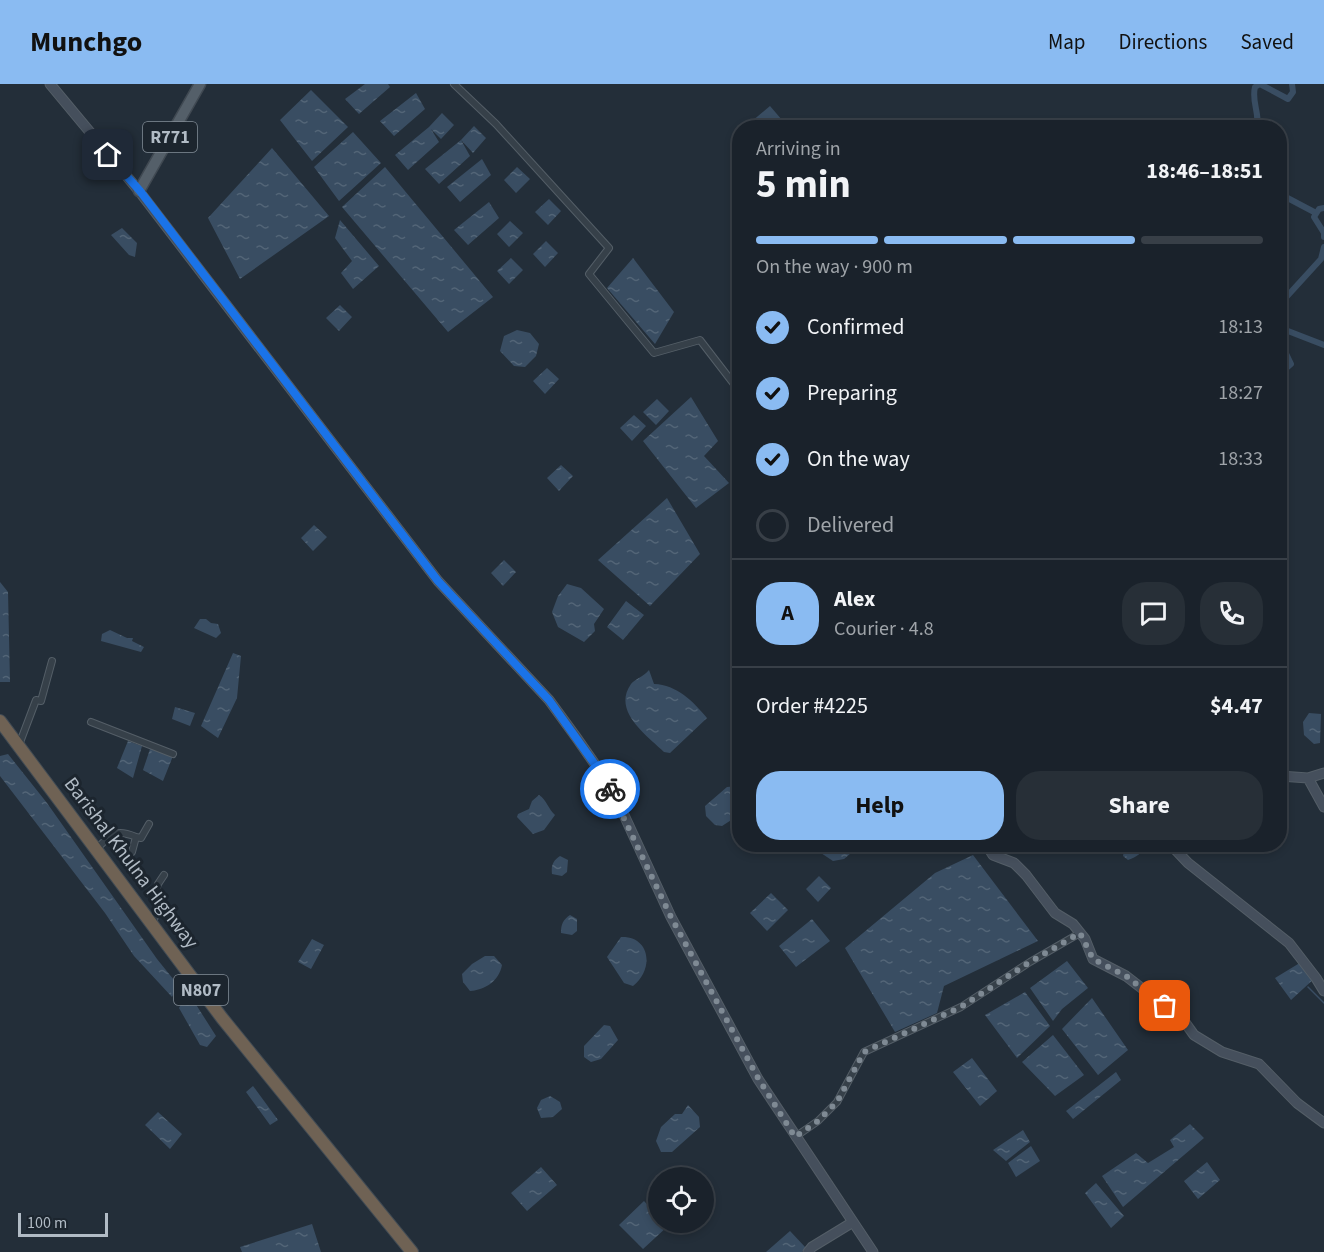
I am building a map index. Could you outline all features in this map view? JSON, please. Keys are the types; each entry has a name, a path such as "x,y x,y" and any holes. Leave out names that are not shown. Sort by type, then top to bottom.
{"highway":[{"name":"Barishal Khulna Highway","path":"0,721 222,1018 412,1252"}],"main road":[{"name":"R771","path":"140,191 200,84"}],"street":[{"path":"50,84 140,191 438,581 549,700 593,762 618,802 671,917 758,1078 873,1252"},
{"path":"454,84 496,124 609,248 589,273 654,353 700,340 732,382"},
{"path":"18,745 36,700 40,701 52,661"},
{"path":"92,722 173,754"},
{"path":"1287,776 1310,777 1324,773"},
{"path":"1310,777 1324,807"},
{"path":"96,849 115,832 141,838 149,824"},
{"path":"132,852 136,837"},
{"path":"991,852 993,855 1014,863 1055,913 1073,924 1093,959 1126,976 1184,1021 1194,1035 1222,1052 1259,1064 1297,1103 1324,1123"},
{"path":"1178,852 1188,863 1289,943 1324,991"},
{"path":"153,926 157,906 154,896 164,875"},
{"path":"795,1137 818,1121 837,1102 864,1052 961,1007 1080,933"},
{"path":"808,1252 812,1247 853,1222"}],"water":[{"path":"365,84 388,84 390,87 359,114 345,99"},
{"path":"311,90 348,127 312,161 280,120"},
{"path":"416,93 425,109 394,136 380,121"},
{"path":"770,106 782,120 753,120"},
{"path":"442,113 454,125 441,139 431,129 439,142 408,170 395,155"},
{"path":"474,126 486,138 473,153 461,140"},
{"path":"353,132 381,163 339,201 314,167"},
{"path":"461,140 470,156 439,184 425,169"},
{"path":"272,148 329,216 240,279 208,218"},
{"path":"482,159 491,175 460,202 447,187"},
{"path":"385,167 493,297 448,332 342,207"},
{"path":"517,167 530,179 516,193 504,180"},
{"path":"549,199 561,211 548,225 535,212"},
{"path":"489,202 499,218 468,245 454,230"},
{"path":"340,220 379,266 353,289 341,273 352,261 335,238"},
{"path":"510,221 523,233 509,247 497,234"},
{"path":"122,228 137,243 135,257 129,255 111,235"},
{"path":"546,241 558,253 545,267 533,254"},
{"path":"511,258 523,270 509,284 497,271"},
{"path":"633,258 674,312 655,344 607,288"},
{"path":"340,305 352,317 339,331 326,318"},
{"path":"517,330 530,333 539,344 536,356 525,367 514,366 500,351 504,336"},
{"path":"547,368 559,379 545,394 533,381"},
{"path":"691,397 718,441 704,456 729,483 696,508 643,441"},
{"path":"657,399 669,411 656,425 643,412"},
{"path":"634,415 646,426 632,441 620,428"},
{"path":"561,465 573,476 559,491 547,478"},
{"path":"667,498 700,554 650,606 598,560"},
{"path":"314,525 327,537 313,551 301,538"},
{"path":"504,560 516,572 503,586 491,573"},
{"path":"0,582 8,592 10,682 0,682"},
{"path":"567,584 581,588 604,609 594,624 595,631 584,642 558,627 552,612 558,596"},
{"path":"626,601 644,615 623,640 607,627"},
{"path":"200,619 218,624 221,633 216,638 194,628"},
{"path":"110,630 127,638 133,638 132,641 144,647 141,652 101,641 102,634"},
{"path":"233,653 241,656 237,698 218,738 201,726"},
{"path":"649,670 654,684 670,687 684,695 707,718 670,753 664,752 641,730 628,713 626,694 631,684"},
{"path":"175,707 195,713 190,726 172,719"},
{"path":"1309,713 1321,714 1320,743 1314,744 1304,735 1303,722"},
{"path":"128,741 142,746 133,778 117,768"},
{"path":"150,749 173,756 163,781 143,770"},
{"path":"8,754 47,803 157,959 178,985 172,997 134,956 105,913 0,776 0,756"},
{"path":"727,787 732,787 732,820 722,826 715,825 706,816 705,806"},
{"path":"539,795 555,815 544,830 533,834 517,817 518,814 529,809 532,801"},
{"path":"820,852 851,852 844,859 833,861"},
{"path":"1124,852 1140,852 1128,860 1123,856"},
{"path":"973,855 1038,941 944,986 937,1013 895,1032 845,948 935,873"},
{"path":"560,856 568,860 567,872 562,876 552,874 553,864"},
{"path":"819,876 831,888 818,902 806,889"},
{"path":"771,893 788,910 767,931 750,913"},
{"path":"570,915 577,919 577,931 572,935 561,933 563,922"},
{"path":"812,919 830,941 796,967 779,946"},
{"path":"621,937 631,938 638,942 644,948 646,955 644,971 633,986 624,983 607,957"},
{"path":"312,939 324,945 311,969 298,962"},
{"path":"485,956 494,956 502,965 498,976 491,984 470,991 463,982 462,974"},
{"path":"1067,961 1088,988 1062,1009 1053,1021 1030,988"},
{"path":"1303,961 1316,977 1291,1000 1275,978"},
{"path":"188,992 216,1036 207,1047 200,1045 179,1008"},
{"path":"1025,992 1050,1026 1017,1058 985,1015"},
{"path":"1092,998 1128,1050 1098,1075 1062,1029"},
{"path":"604,1025 610,1026 618,1040 601,1059 591,1062 584,1057 584,1046"},
{"path":"1053,1035 1084,1075 1055,1096 1022,1062"},
{"path":"972,1058 997,1091 980,1106 953,1072"},
{"path":"1116,1072 1121,1080 1073,1119 1066,1111"},
{"path":"253,1086 278,1120 270,1125 246,1092"},
{"path":"550,1096 560,1102 562,1109 553,1117 541,1118 537,1108 541,1100"},
{"path":"688,1105 699,1117 700,1127 672,1152 661,1152 656,1141 661,1127 675,1114 682,1114"},
{"path":"158,1112 182,1134 170,1149 145,1125"},
{"path":"1190,1124 1204,1138 1123,1207 1102,1176 1136,1153 1148,1163 1174,1147 1170,1140"},
{"path":"1023,1130 1030,1142 1006,1161 993,1150"},
{"path":"1031,1146 1040,1161 1016,1177 1008,1163"},
{"path":"1207,1162 1220,1180 1198,1199 1184,1181"},
{"path":"541,1167 557,1185 527,1211 511,1193"},
{"path":"1096,1183 1124,1216 1111,1228 1085,1193"},
{"path":"644,1201 648,1205 648,1233 660,1233 643,1249 619,1225"},
{"path":"312,1224 321,1252 242,1252 240,1247"},
{"path":"790,1231 806,1248 802,1252 766,1252"}],"waterway":[{"path":"1257,120 1255,87 1260,84 1288,99 1293,92 1292,84"},
{"path":"1287,198 1316,213"},
{"path":"1324,208 1319,209 1314,217 1324,237"},
{"path":"1287,296 1321,259 1324,247"},
{"path":"1288,331 1324,345"},
{"path":"1287,356 1291,364 1287,368"},
{"path":"1308,987 1324,1003"}],"way so far":[{"path":"610,789 671,917 758,1078 795,1137 818,1121 837,1102 864,1052 961,1007 1080,933 1093,959 1126,976 1165,1006"}],"route":[{"path":"108,155 140,191 438,581 549,700 610,789"}]}
